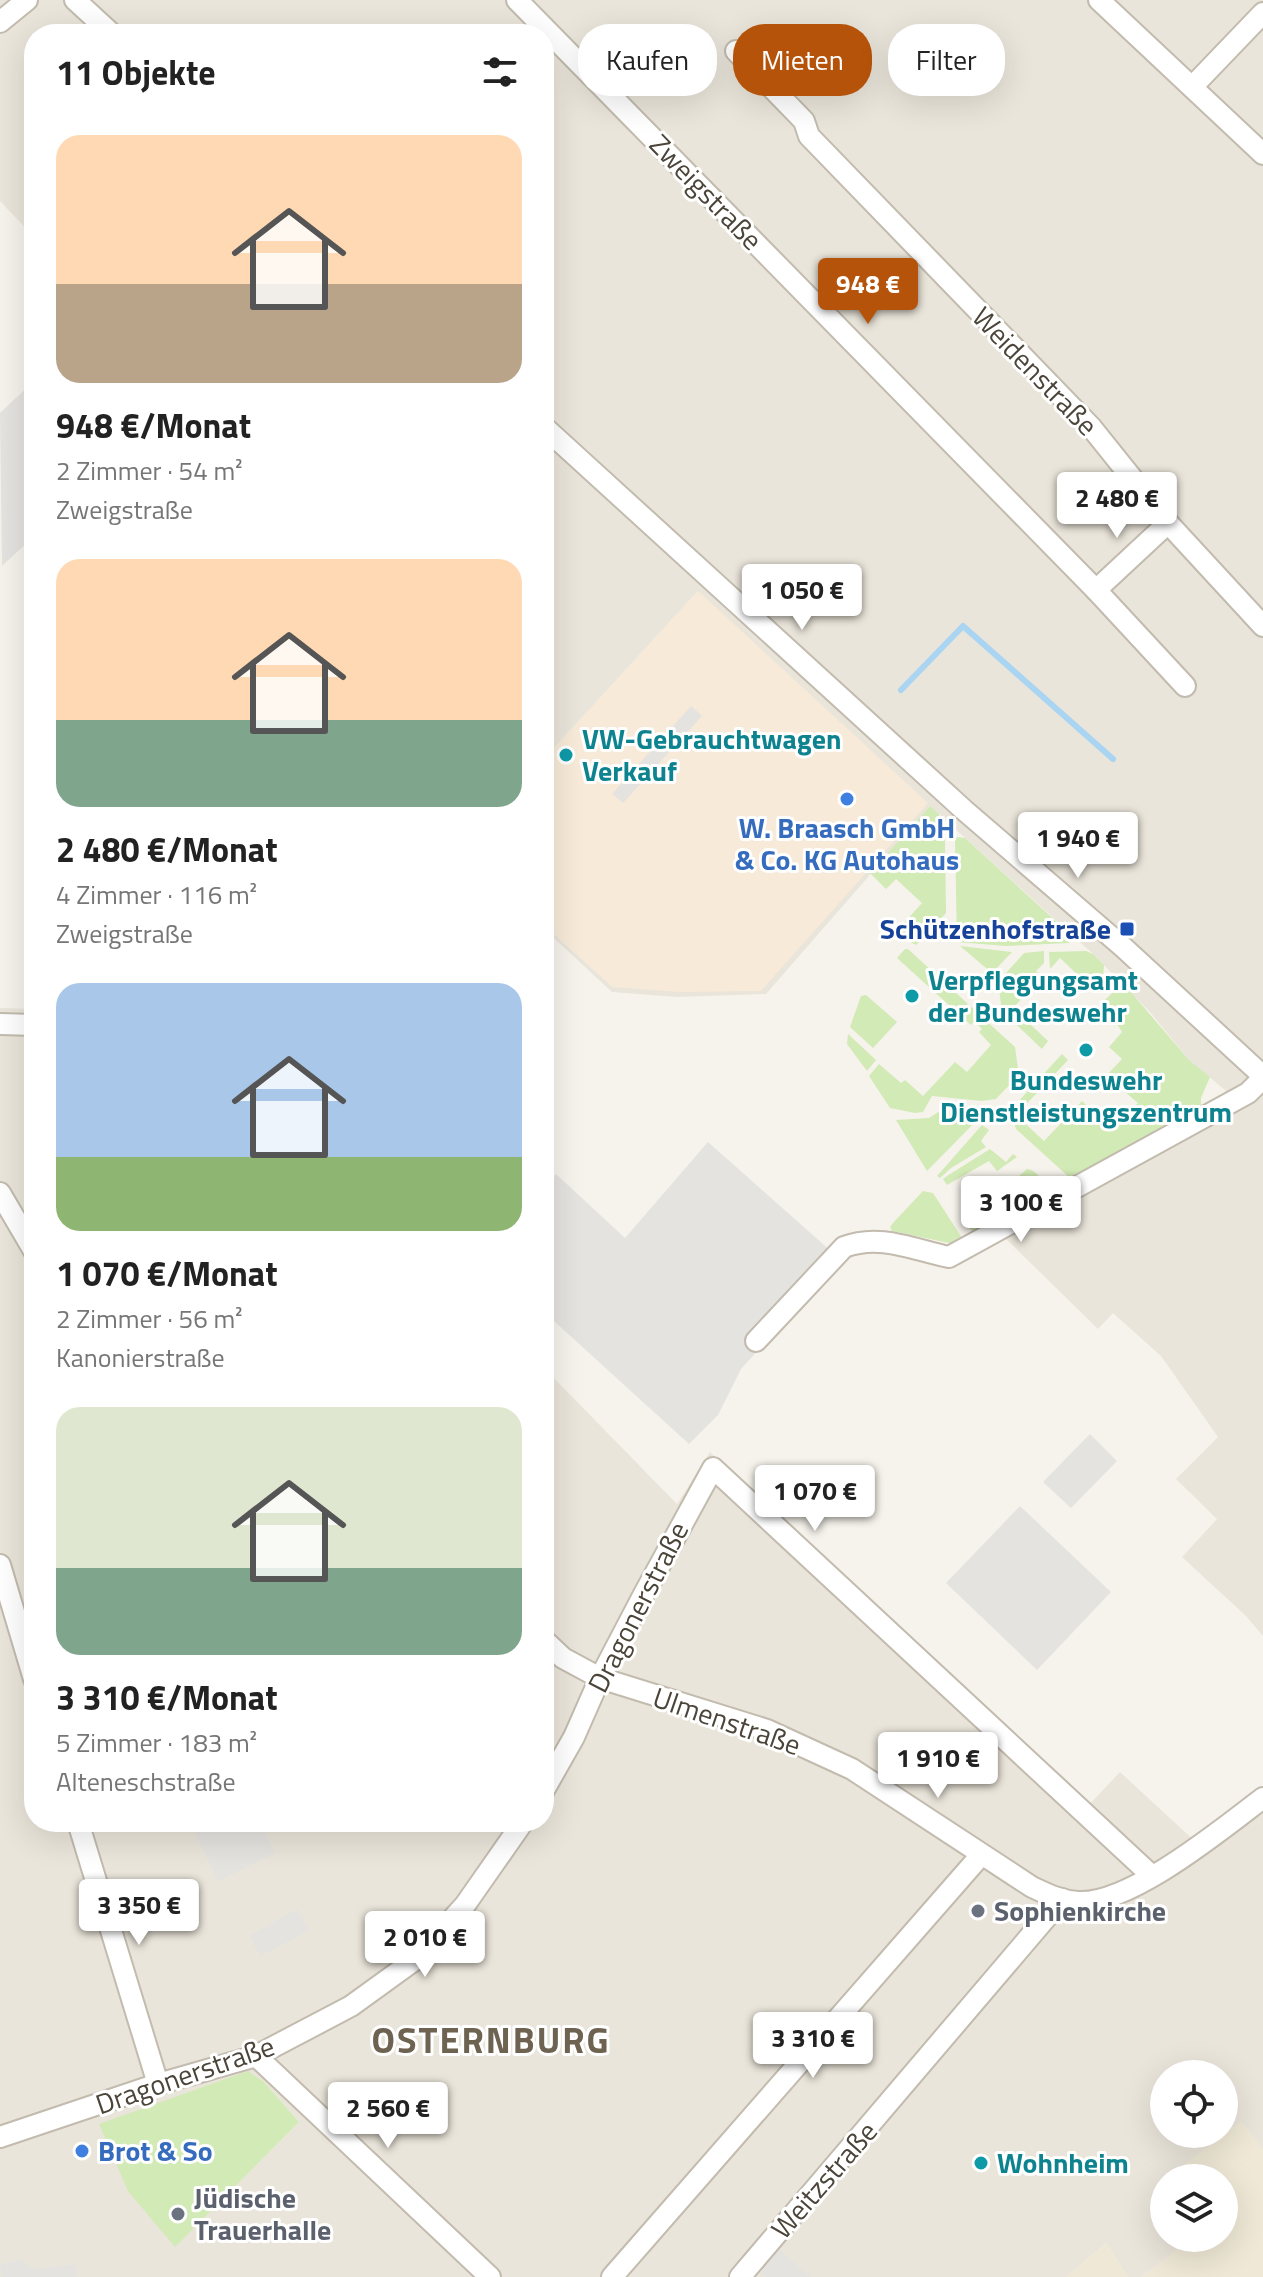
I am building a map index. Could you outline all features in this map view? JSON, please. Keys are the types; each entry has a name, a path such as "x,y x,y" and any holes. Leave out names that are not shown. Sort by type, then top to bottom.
{"street":[{"path":"0,22 27,0"},
{"path":"75,0 101,24"},
{"name":"Zweigstraße","path":"517,0 541,24"},
{"path":"1099,0 1263,154"},
{"path":"1192,87 1263,13"},
{"name":"Zweigstraße","path":"554,38 1096,590 1185,686"},
{"name":"Weidenstraße","path":"780,96 804,121 809,136 1091,427 1168,523 1263,626"},
{"path":"554,436 1032,869 1123,947 1263,1077 1248,1093 949,1257 882,1241 861,1241 844,1247 756,1341"},
{"path":"1096,590 1168,523"},
{"path":"0,1024 24,1025"},
{"path":"0,1193 24,1234"},
{"name":"Dragonerstraße","path":"554,1772 574,1737 600,1678 713,1468 1151,1875"},
{"path":"0,1565 24,1645"},
{"name":"Ulmenstraße","path":"554,1649 563,1658 600,1678 767,1730 852,1769 1032,1887 1062,1899 1079,1902 1107,1897 1173,1864 1263,1798"},
{"path":"81,1832 158,2084"},
{"name":"Dragonerstraße","path":"0,2137 158,2084 256,2056 351,2006 416,1959 465,1905 516,1832"},
{"path":"612,2277 981,1855"},
{"name":"Weitzstraße","path":"740,2277 1062,1899"},
{"path":"256,2056 490,2277"}],"shaded area":[{"path":"0,0 1263,0 1263,1636 1246,1616 1182,1557 1217,1519 1176,1479 1218,1437 1161,1356 1113,1313 1098,1329 998,1231 1229,1100 1225,1090 1189,1060 1150,1012 1093,954 930,806 766,994 677,997 612,992 554,938 554,934 613,987 698,591 554,748 554,24 24,24 24,226 0,201"},
{"path":"24,390 24,545 2,566 0,413"},
{"path":"698,591 928,803 761,991 680,992 613,987 554,934 554,748"},
{"path":"691,706 702,716 623,803 612,794"},
{"path":"0,1008 24,1009 24,1832 554,1832 554,1378 677,1504 710,1452 1084,1810 1120,1772 1199,1845 1263,1797 1263,2150 1241,2122 1238,2124 1238,2060 1150,2060 1150,2148 1207,2148 1187,2164 1150,2164 1150,2252 1174,2252 1141,2277 1128,2277 1106,2243 1066,2277 0,2277","holes":["264,2082 299,2122 174,2247"]},
{"path":"708,1142 841,1260 741,1369 718,1415 689,1444 554,1321 556,1174 625,1238"},
{"path":"1090,1434 1117,1461 1071,1508 1043,1482"},
{"path":"1020,1506 1111,1592 1037,1670 946,1583"},
{"path":"195,1832 265,1832 275,1853 218,1882"},
{"path":"297,1909 310,1930 260,1956 249,1936"},
{"path":"1241,2121 1263,2150 1263,2277 1141,2277 1174,2252 1238,2252 1238,2164 1185,2164 1206,2148 1238,2148 1238,2123"},
{"path":"1106,2243 1128,2277 1066,2277"},
{"path":"779,2249 810,2277 767,2277 760,2271"},
{"path":"20,2260 34,2269 76,2264 77,2277 2,2277 0,2264"}],"green space":[{"path":"930,806 939,814 939,838 945,839 946,913 916,945 895,933 922,903 896,879 886,889 870,873"},
{"path":"965,838 1070,934 1069,943 1006,946 957,942 955,839"},
{"path":"960,946 1012,952 992,973"},
{"path":"905,949 980,1015 971,1025 897,958"},
{"path":"1044,951 1044,963 1036,971 1042,977 1013,1008 1048,1041 1042,1049 1002,1011 998,982 1024,953"},
{"path":"1086,951 1104,965 1103,978 1093,989 1060,958 1050,969 1049,952"},
{"path":"1114,991 1130,991 1189,1060 1210,1077 1201,1098 1201,1110 1076,1179 1070,1178 1016,1129 1013,1120 1016,1104 1062,1054 1068,1060 1016,1115 1044,1141 1082,1101 1112,1130 1138,1103 1106,1076 1122,1059 1109,1047 1122,1032 1103,1002"},
{"path":"866,995 897,1022 873,1048 850,1027 861,996"},
{"path":"982,1017 1015,1047 1019,1075 996,1099 982,1101 932,1096 923,1112 890,1108 869,1076 879,1064 901,1083 905,1080 923,1096 955,1062 967,1072 991,1045 979,1032 982,1029 977,1024"},
{"path":"848,1034 876,1060 867,1071 847,1044"},
{"path":"951,1104 981,1108 984,1113 927,1171 896,1120 929,1118"},
{"path":"982,1125 989,1130 981,1141 986,1147 940,1178 937,1176"},
{"path":"990,1149 1006,1162 1013,1154 1017,1157 997,1171 989,1161 947,1185 943,1179"},
{"path":"1027,1169 1040,1178 1043,1193 974,1233 967,1225 1014,1198 1009,1185"},
{"path":"923,1191 933,1193 962,1238 961,1242 954,1244 892,1231 890,1227 893,1223"},
{"path":"248,2071 264,2082 299,2122 175,2247 128,2191 99,2124"}],"waterway":[{"path":"901,690 963,626 1113,759"}],"place":[{"name":"VW-Gebrauchtwagen Verkauf","path":"566,755"},
{"name":"W. Braasch GmbH & Co. KG Autohaus","path":"847,799"},
{"name":"Schützenhofstraße","path":"1127,929"},
{"name":"Verpflegungsamt der Bundeswehr","path":"912,996"},
{"name":"Bundeswehr Dienstleistungszentrum","path":"1086,1050"},
{"name":"Sophienkirche","path":"978,1911"},
{"name":"Brot & So","path":"82,2151"},
{"name":"Wohnheim","path":"981,2163"},
{"name":"Jüdische Trauerhalle","path":"178,2214"}],"district":[{"name":"OSTERNBURG","path":"491,2040"}]}
